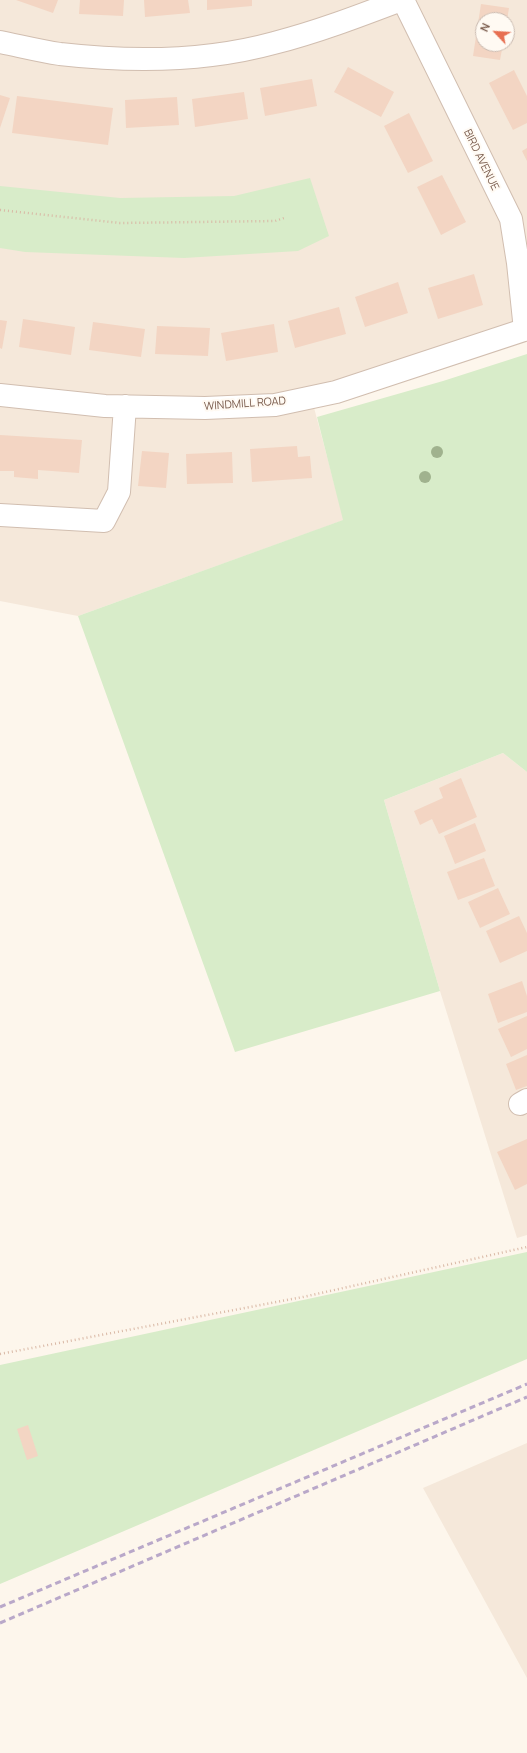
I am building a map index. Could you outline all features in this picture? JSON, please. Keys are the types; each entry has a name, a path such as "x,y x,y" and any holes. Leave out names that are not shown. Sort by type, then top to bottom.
{"street":[{"path":"0,42 59,54 116,59 176,58 228,53 273,44 335,25 402,0"},
{"name":"BIRD AVENUE","path":"402,0 511,219 526,329"},
{"name":"WINDMILL ROAD","path":"0,395 105,406 205,408 275,405 336,392 526,329"},
{"path":"0,515 104,521 119,492 125,406"}],"path":[{"path":"0,210 120,223 275,221 284,218"},
{"path":"0,1354 303,1297 527,1247"}],"shaded area":[{"path":"0,0 527,0 527,319 309,389 344,520 78,616 0,601"},
{"path":"503,753 527,772 527,1235 517,1238 440,991 384,800"},
{"path":"527,1443 527,1678 423,1488"}],"green space":[{"path":"310,178 329,236 298,251 184,258 25,252 0,248 0,186 120,198 234,196"},
{"path":"527,354 527,772 503,753 384,800 440,991 235,1052 78,616 343,520 317,417 443,381"},
{"path":"527,1252 527,1359 0,1584 0,1365"}],"building":[{"path":"16,0 58,0 53,13"},
{"path":"80,0 124,0 123,16 79,14"},
{"path":"144,0 188,0 190,13 145,17"},
{"path":"207,0 252,0 252,6 207,10"},
{"path":"481,4 509,8 508,12 480,12"},
{"path":"475,43 475,52 502,52 500,60 473,56"},
{"path":"348,67 394,92 381,117 334,92"},
{"path":"514,70 527,96 527,123 513,130 489,83"},
{"path":"312,79 317,106 265,116 260,88"},
{"path":"244,92 248,119 195,127 192,99"},
{"path":"0,95 10,98 0,128"},
{"path":"17,96 113,108 108,145 12,133"},
{"path":"177,97 179,125 126,128 125,100"},
{"path":"409,113 433,161 408,173 384,126"},
{"path":"527,148 527,161 522,151"},
{"path":"442,175 466,222 441,235 417,187"},
{"path":"474,274 483,305 438,319 428,288"},
{"path":"398,282 408,313 365,327 355,297"},
{"path":"339,307 346,334 295,348 288,321"},
{"path":"23,319 75,327 71,355 19,347"},
{"path":"0,320 7,321 2,349 0,348"},
{"path":"93,322 145,329 141,357 89,350"},
{"path":"274,324 278,352 226,361 221,333"},
{"path":"157,326 210,328 208,356 155,354"},
{"path":"0,435 82,440 79,473 38,470 38,479 14,477 14,471 0,471"},
{"path":"297,446 298,457 310,456 312,478 252,482 250,449"},
{"path":"142,451 169,453 166,488 138,486"},
{"path":"232,452 233,483 187,484 186,454"},
{"path":"461,778 477,817 439,834 432,819 420,825 414,811 443,798 439,788"},
{"path":"475,823 486,851 455,864 444,836"},
{"path":"484,858 495,886 458,900 447,872"},
{"path":"498,888 510,914 480,928 468,902"},
{"path":"519,916 527,933 527,951 500,963 486,931"},
{"path":"522,981 527,996 527,1012 498,1023 488,994"},
{"path":"527,1016 527,1049 511,1057 498,1029"},
{"path":"527,1055 527,1086 516,1090 506,1064"},
{"path":"527,1139 527,1184 515,1190 497,1152"},
{"path":"28,1425 38,1456 27,1460 17,1429"}],"railway":[{"path":"0,1607 527,1384"},
{"path":"0,1623 527,1397"}]}
